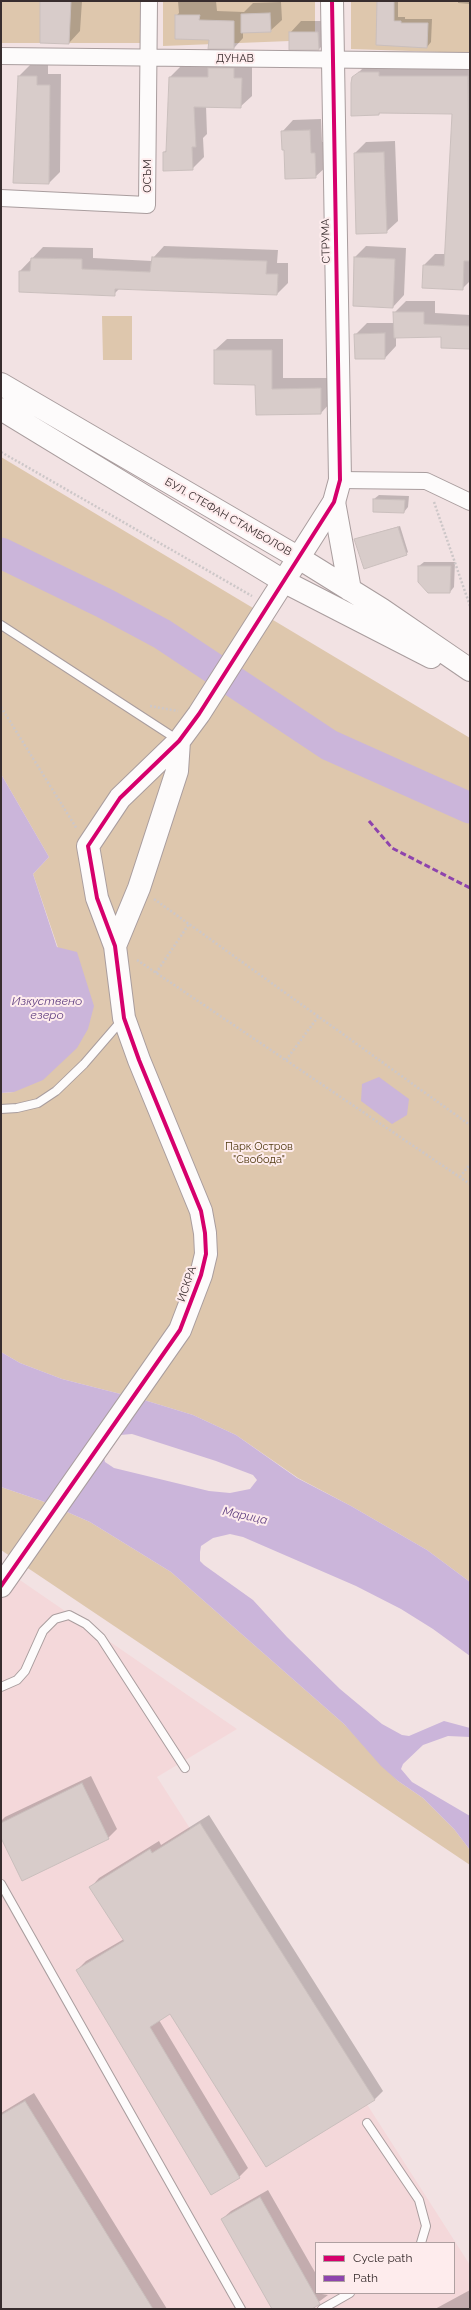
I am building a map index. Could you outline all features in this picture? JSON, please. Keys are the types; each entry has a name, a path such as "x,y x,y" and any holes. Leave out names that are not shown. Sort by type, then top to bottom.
{"street":[{"name":"ОСЪМ","path":"1,198 148,205 149,1"},
{"name":"СТРУМА","path":"332,1 340,480 334,502"},
{"name":"ДУНАВ","path":"1,56 470,61"},
{"name":"БУЛ. СТЕФАН СТАМБОЛОВ","path":"1,384 299,558 470,670"},
{"path":"1,409 285,582 470,678"},
{"path":"340,480 426,481 470,502"},
{"path":"88,846 120,798 179,741 199,714 270,606 334,502"},
{"path":"334,502 350,590"},
{"path":"115,946 139,888 177,771 179,741"},
{"name":"ИСКРА","path":"2,1585 180,1330 201,1275 206,1254 201,1211 139,1060 124,1018 115,946 97,898 88,846"}],"lane":[{"path":"1,625 179,741"},
{"path":"1,1109 17,1108 38,1103 56,1091 84,1064 124,1018"},
{"path":"1,1687 17,1680 25,1671 43,1631 54,1619 69,1615 86,1624 101,1638 185,1768"},
{"path":"1,1884 241,2309"},
{"path":"366,2123 419,2200 426,2226 421,2242"},
{"path":"322,2309 348,2294"}],"path":[{"path":"1,452 270,606"},
{"path":"426,481 470,606"},
{"path":"146,705 199,714"},
{"path":"1,707 88,846"},
{"path":"139,888 470,1125"},
{"path":"156,973 189,924"},
{"path":"115,946 470,1184"},
{"path":"286,1060 318,1017"},
{"path":"460,1177 470,1164"}],"shaded area":[{"path":"14,1576 237,1729 157,1777 470,2265 470,2309 1,2309 1,1598"}],"green space":[{"path":"1,1 140,1 140,43 1,43"},
{"path":"163,1 315,1 315,40 163,46"},
{"path":"351,1 470,1 470,53 351,49"},
{"path":"102,316 132,316 132,360 103,360"},
{"name":"Парк Остров \"Свобода\"","path":"1,457 470,738 470,1582 427,1550 351,1506 298,1478 236,1435 193,1415 144,1400 62,1379 20,1363 1,1352 1,1093 14,1092 58,948 33,874 49,857 1,774"},
{"path":"1,1487 42,1501 90,1522 171,1572 344,1724 398,1781 423,1798 454,1829 470,1850 470,1865 1,1550"}],"water":[{"name":"Изкуствено езеро","path":"1,774 49,857 33,874 57,947 77,952 94,1006 88,1029 77,1048 43,1080 14,1092 1,1093"},
{"path":"379,1077 409,1099 407,1115 392,1124 361,1101 362,1084"},
{"name":"Марица","path":"1,1352 20,1363 62,1379 144,1400 193,1415 236,1435 297,1478 351,1506 427,1550 470,1582 470,1656 433,1629 401,1609 356,1586 243,1537 230,1534 213,1538 201,1546 200,1552 200,1561 204,1565 253,1600 287,1637 340,1689 382,1724 402,1735 409,1736 444,1721 470,1728 470,1737 448,1736 423,1745 403,1764 401,1769 412,1782 470,1816 470,1850 454,1829 423,1798 398,1781 381,1766 344,1724 171,1572 90,1522 42,1501 1,1487","holes":["132,1434 216,1461 253,1475 257,1480 250,1489 230,1493 209,1491 114,1468 105,1462 104,1458 120,1435"]}],"building":[{"path":"40,1 71,1 69,44 40,43"},
{"path":"377,1 394,1 394,21 401,21 401,23 428,23 427,48 376,45"},
{"path":"270,13 271,32 241,33 241,14"},
{"path":"175,15 200,15 199,20 234,21 234,49 208,49 209,40 175,39"},
{"path":"289,32 318,32 319,50 289,50"},
{"path":"208,68 234,68 234,78 242,78 241,108 194,107 196,147 192,147 193,170 163,171 163,152 166,152 169,77 208,77"},
{"path":"359,72 379,72 379,76 468,76 470,261 464,261 463,290 422,288 423,265 444,266 452,114 379,113 379,115 351,116 352,77"},
{"path":"18,76 37,76 37,85 50,85 49,184 13,183"},
{"path":"310,130 311,153 315,153 316,178 285,179 284,150 282,150 281,131"},
{"path":"384,152 387,233 356,234 354,153"},
{"path":"152,257 267,261 266,274 278,274 277,295 115,289 115,296 19,292 19,271 30,271 31,258 82,259 82,269 150,272"},
{"path":"354,257 395,259 393,308 353,306"},
{"path":"393,312 424,312 424,324 470,326 470,349 441,348 441,337 394,338"},
{"path":"385,333 385,359 355,359 354,334"},
{"path":"214,350 272,350 272,389 321,388 321,414 256,415 255,385 214,384"},
{"path":"373,499 405,500 404,513 373,512"},
{"path":"398,527 407,555 364,569 354,539"},
{"path":"418,566 451,566 450,593 428,593 418,582"},
{"path":"82,1783 109,1839 22,1881 1,1838 1,1823"},
{"path":"200,1823 375,2100 266,2167 170,2014 150,2027 240,2178 211,2195 76,1970 124,1941 89,1887 150,1849 152,1853"},
{"path":"25,2101 153,2309 1,2309 1,2115"},
{"path":"260,2197 320,2304 312,2309 272,2309 221,2219"}],"waterway":[{"path":"1,553 104,603 162,634 329,745 470,808"}],"marked path":[{"path":"369,821 392,848 470,888"}],"cycle path":[{"path":"1,1586 180,1330 201,1275 206,1254 205,1233 201,1211 139,1060 124,1018 115,946 97,898 88,846 120,798 179,741 199,714 334,502 340,480 332,1"}]}
